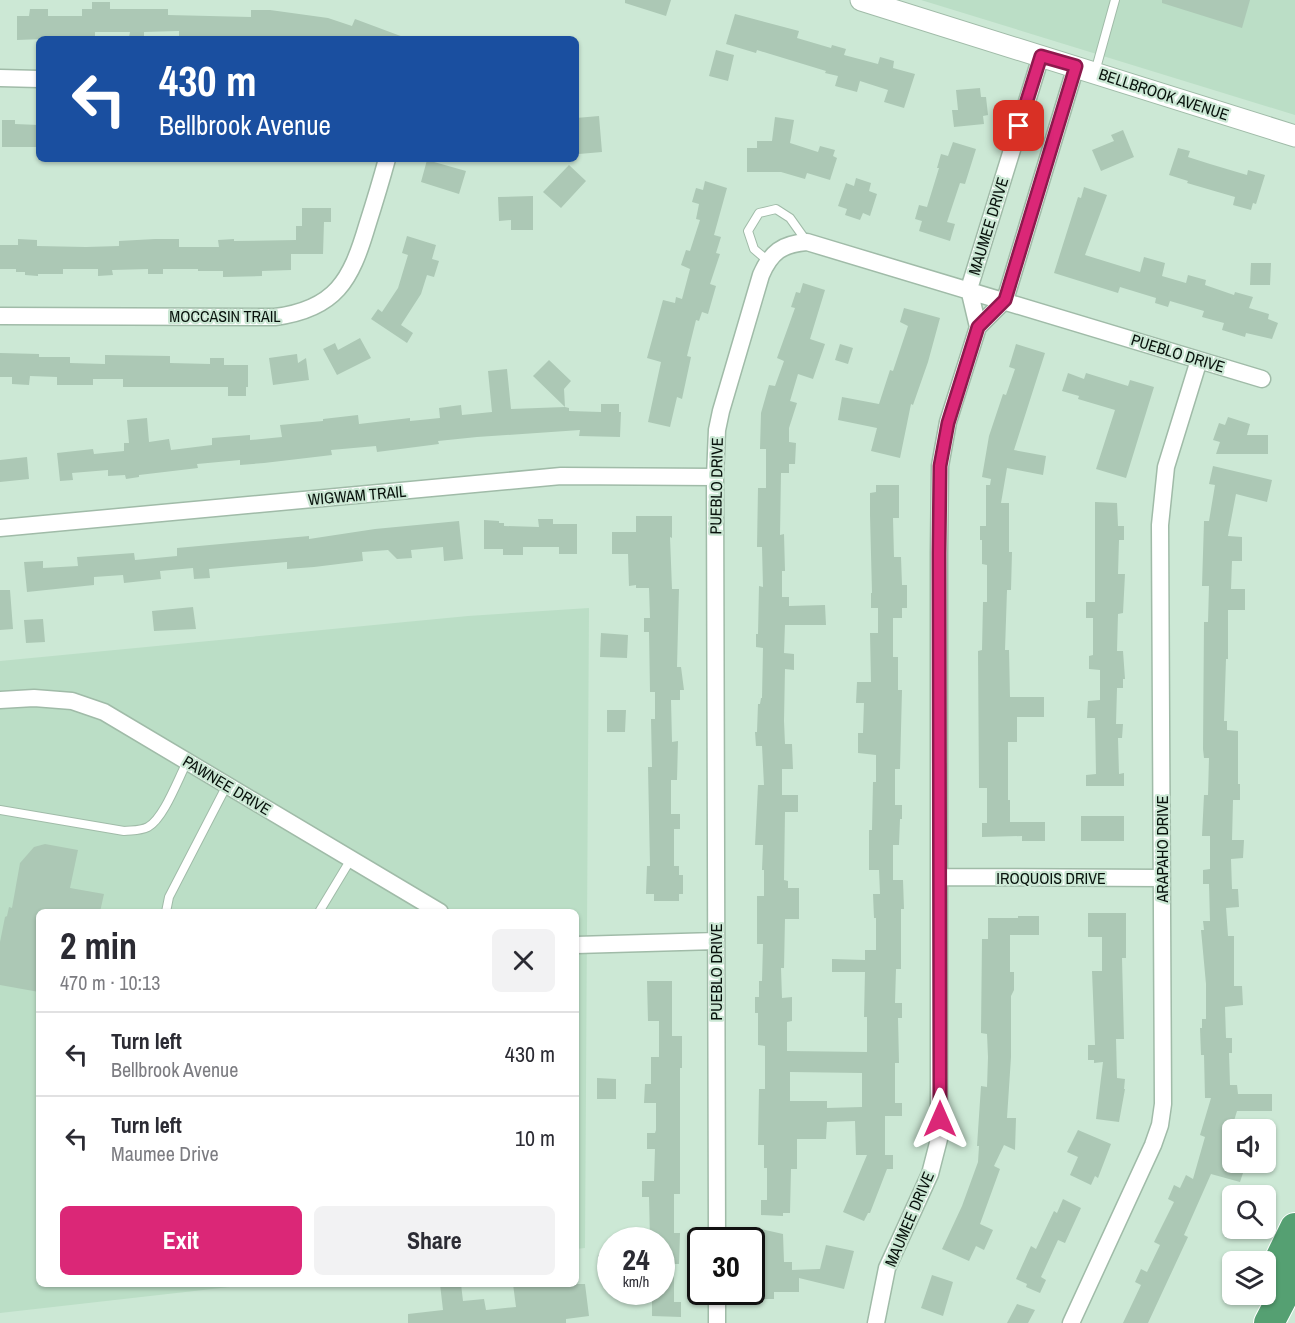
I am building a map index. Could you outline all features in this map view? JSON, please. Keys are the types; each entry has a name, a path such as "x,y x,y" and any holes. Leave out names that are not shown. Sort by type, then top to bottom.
{"highway":[{"path":"1276,1267 1295,1228"},
{"path":"1269,1323 1295,1273"},
{"path":"1249,1323 1258,1305"}],"street":[{"name":"BELLBROOK AVENUE","path":"862,0 1295,136"},
{"name":"MAUMEE DRIVE","path":"978,327 969,289 1041,56"},
{"name":"MAUMEE DRIVE","path":"876,1323 887,1268 930,1174 939,1139 940,466 948,423 978,327 1005,300 1086,70"},
{"path":"0,78 36,79"},
{"name":"MOCCASIN TRAIL","path":"0,316 275,317 293,315 310,309 337,291 358,258 386,162"},
{"name":"PUEBLO DRIVE","path":"807,242 1262,379"},
{"path":"767,260 786,246 807,242"},
{"name":"PUEBLO DRIVE","path":"717,1227 717,430 767,260"},
{"name":"ARAPAHO DRIVE","path":"1071,1323 1154,1145 1163,1104 1161,506 1166,467 1199,360"},
{"name":"WIGWAM TRAIL","path":"0,528 561,476 716,477"},
{"name":"PAWNEE DRIVE","path":"0,700 34,698 72,701 104,712 435,909"},
{"name":"IROQUOIS DRIVE","path":"939,878 1162,878"},
{"path":"579,945 716,941"},
{"path":"717,1305 717,1323"}],"lane":[{"path":"1086,70 1115,0"},
{"path":"767,260 754,249 748,231 759,213 776,209 790,218 807,242"},
{"path":"0,810 124,831 140,830 150,825 159,815 187,762"},
{"path":"167,909 169,897 226,785"},
{"path":"321,909 351,859"}],"shaded area":[{"path":"921,0 1295,0 1295,115"},
{"path":"589,608 585,1248 579,1249 579,909 36,909 36,1287 230,1287 0,1313 0,661 468,616"}],"building":[{"path":"625,0 671,0 666,16 625,3"},
{"path":"1162,0 1250,0 1242,28 1162,3"},
{"path":"92,2 110,2 110,9 168,9 168,15 251,17 251,10 270,10 328,18 352,26 355,19 401,36 179,36 179,31 144,32 144,36 129,36 130,32 95,32 95,36 36,36 36,39 17,40 17,16 29,16 30,9 48,9 48,16 82,16 82,9 92,9"},
{"path":"735,14 799,31 797,38 831,48 832,45 846,49 844,55 878,64 880,57 894,61 893,68 915,74 904,108 884,102 888,90 860,81 857,92 835,86 838,76 825,73 826,71 757,50 756,53 726,44"},
{"path":"716,50 734,55 728,81 709,76"},
{"path":"980,88 981,97 986,97 988,115 983,116 984,124 954,127 952,110 958,110 956,90"},
{"path":"599,116 602,152 579,154 579,118"},
{"path":"775,117 794,120 790,143 818,152 820,146 835,150 833,156 837,158 830,180 807,173 805,179 781,172 747,172 747,148 757,148 757,141 772,141"},
{"path":"2,120 15,120 15,124 36,125 36,147 2,147"},
{"path":"1123,130 1134,157 1101,171 1092,150 1114,141 1111,135"},
{"path":"953,142 976,149 965,184 960,183 947,222 955,224 950,241 919,231 922,221 915,219 919,205 927,207 941,154 948,156"},
{"path":"1178,148 1190,151 1188,157 1210,164 1247,175 1248,170 1265,175 1256,204 1253,203 1251,210 1233,205 1235,197 1187,183 1188,181 1169,175"},
{"path":"426,162 466,171 459,194 421,182"},
{"path":"569,165 586,181 561,208 543,192"},
{"path":"856,178 871,183 869,191 877,194 870,216 863,213 860,220 845,215 847,209 838,206 846,183 854,186"},
{"path":"705,181 727,188 714,235 721,237 716,253 720,254 710,284 716,286 708,314 702,312 699,321 696,320 687,356 691,357 682,399 677,397 670,427 648,422 661,362 647,358 663,300 675,303 676,297 682,299 690,269 681,265 686,250 690,251 700,220 696,219 699,204 692,202 696,188 703,190"},
{"path":"1084,187 1107,195 1085,255 1140,272 1144,257 1165,263 1162,276 1186,283 1188,275 1206,280 1205,285 1234,295 1235,292 1253,297 1249,308 1269,314 1268,319 1278,323 1272,339 1246,333 1245,337 1222,330 1224,323 1202,317 1204,311 1170,301 1168,307 1155,303 1156,298 1120,287 1118,293 1054,273 1078,197 1081,198"},
{"path":"533,196 533,230 511,230 511,220 499,221 498,197"},
{"path":"302,208 331,208 331,222 324,222 323,254 291,254 291,270 262,271 262,276 223,277 223,271 198,271 198,269 163,269 163,274 148,274 148,269 112,270 113,275 98,276 98,269 63,269 63,274 38,274 38,276 25,275 25,272 16,272 16,269 0,269 0,245 18,245 18,239 37,240 37,246 86,247 119,246 119,241 155,239 179,239 179,247 219,247 218,240 234,239 234,241 296,240 296,226 302,226"},
{"path":"407,236 436,245 432,259 439,261 434,277 427,275 421,294 401,325 413,333 407,343 371,319 378,309 382,312 398,288 408,255 402,253"},
{"path":"1251,263 1271,263 1270,285 1250,285"},
{"path":"803,283 825,290 810,339 825,344 813,379 798,374 790,401 797,403 789,428 789,442 796,443 795,464 789,464 789,473 781,473 780,535 784,534 785,571 782,571 782,597 789,597 789,606 825,605 826,625 785,625 784,653 794,654 794,670 785,669 784,721 785,744 792,744 793,769 782,769 782,795 798,795 798,812 785,812 784,880 788,881 788,888 799,888 799,919 785,919 784,968 781,968 782,998 792,997 792,1021 787,1022 787,1051 867,1052 867,1017 864,1017 865,972 832,972 832,959 865,960 865,950 876,950 873,894 880,894 879,870 869,870 869,830 872,830 876,755 858,753 858,733 863,733 864,703 856,703 857,682 871,682 870,633 878,633 878,608 871,608 870,493 876,492 876,485 899,485 899,518 893,518 894,557 901,557 902,585 907,585 907,608 902,608 902,618 893,618 893,657 898,657 898,690 902,690 900,769 895,769 895,805 902,805 902,819 900,819 899,845 893,845 893,880 903,880 901,969 896,969 895,1003 902,1003 902,1018 898,1018 899,1063 895,1063 895,1103 902,1103 902,1116 885,1116 885,1155 893,1155 893,1169 887,1169 870,1213 864,1221 843,1212 867,1155 856,1155 855,1121 827,1122 826,1139 797,1139 797,1169 791,1169 790,1213 783,1213 783,1216 761,1215 761,1200 767,1200 764,1145 758,1145 759,1089 765,1089 765,1046 758,1045 758,1013 755,1013 755,997 759,997 759,981 762,981 763,944 757,944 757,896 764,896 764,870 762,870 763,845 755,845 758,785 764,785 762,746 756,746 755,732 757,732 758,704 762,698 763,648 756,647 759,586 763,587 762,547 757,547 758,488 766,488 766,449 760,449 761,413 769,385 775,386 784,361 777,358 795,308 791,307 796,292 800,293","holes":["790,1072 862,1073 862,1107 827,1108 827,1101 790,1101"]},
{"path":"904,308 940,318 928,362 913,405 911,404 900,458 871,451 877,428 838,420 842,397 879,404 908,326 900,322"},
{"path":"360,338 371,358 337,375 323,349 335,343 338,350"},
{"path":"840,344 853,348 848,364 835,360"},
{"path":"1016,344 1045,353 1014,450 1046,456 1043,475 1007,468 1001,503 1009,503 1009,552 1012,552 1011,590 1007,590 1005,650 1009,650 1010,697 1044,697 1044,717 1017,717 1017,742 1008,742 1008,800 1010,800 1010,822 1045,822 1045,841 1022,841 1022,836 982,837 982,823 987,823 987,788 979,788 978,651 982,650 983,602 987,602 987,565 982,564 980,526 986,526 986,485 990,485 991,479 982,477 989,436 1003,394 1006,395 1015,369 1009,367"},
{"path":"0,353 70,357 70,363 105,364 105,355 170,356 170,363 210,364 210,358 224,358 224,365 248,365 248,387 246,387 246,396 228,396 228,387 123,387 123,379 93,379 93,385 57,385 57,377 30,376 29,385 12,384 12,377 0,377"},
{"path":"297,354 298,363 306,358 309,380 273,385 269,358"},
{"path":"549,360 571,381 564,389 565,407 533,376"},
{"path":"507,369 511,409 565,407 569,408 569,411 601,412 601,404 619,404 620,437 579,436 580,430 477,437 438,441 439,444 377,452 376,446 331,450 332,455 264,463 240,465 240,460 197,464 198,468 139,475 139,477 126,479 125,475 108,476 108,470 72,473 73,480 60,481 57,453 93,449 94,454 124,451 124,443 129,443 127,420 147,418 149,442 169,439 171,450 212,445 212,438 250,435 250,440 282,437 280,425 323,421 323,419 358,415 359,424 410,418 410,421 440,418 439,408 461,405 462,415 492,412 488,371"},
{"path":"1068,373 1084,379 1086,373 1128,386 1130,380 1154,387 1126,478 1096,469 1115,410 1078,399 1079,396 1062,391"},
{"path":"1228,417 1250,424 1247,435 1268,435 1268,454 1216,454 1220,442 1213,440 1219,423 1225,425"},
{"path":"27,457 29,479 0,482 0,460"},
{"path":"1213,466 1272,480 1267,502 1236,494 1228,536 1242,537 1242,561 1232,561 1231,589 1245,589 1245,610 1228,610 1224,721 1227,721 1227,730 1238,731 1240,800 1233,800 1232,840 1244,840 1243,858 1231,859 1232,889 1238,889 1239,907 1226,908 1228,936 1234,936 1234,986 1242,986 1243,1005 1225,1007 1226,1038 1232,1038 1232,1053 1229,1053 1230,1085 1237,1085 1238,1094 1272,1094 1272,1111 1237,1111 1235,1119 1222,1119 1222,1173 1243,1173 1240,1182 1211,1174 1184,1235 1188,1237 1148,1323 1123,1323 1141,1285 1135,1282 1141,1269 1147,1272 1160,1245 1154,1242 1174,1202 1168,1199 1174,1185 1180,1188 1186,1175 1193,1179 1205,1137 1200,1135 1211,1098 1205,1098 1204,1055 1201,1055 1200,1028 1202,1028 1202,1019 1206,1019 1206,984 1201,930 1204,930 1203,921 1210,921 1209,884 1203,884 1203,870 1210,869 1210,836 1202,836 1204,795 1208,795 1209,758 1204,758 1203,749 1204,622 1208,622 1209,586 1202,586 1204,521 1209,521 1215,485 1209,484"},
{"path":"1095,502 1117,503 1118,526 1124,526 1124,540 1119,540 1118,574 1125,574 1123,613 1118,614 1117,651 1123,651 1125,679 1123,679 1123,688 1117,688 1116,724 1123,724 1122,738 1118,738 1119,774 1124,773 1124,786 1086,786 1086,775 1096,774 1095,718 1087,718 1088,701 1100,700 1100,670 1089,669 1089,656 1093,655 1093,618 1086,618 1086,602 1095,602"},
{"path":"636,516 672,516 672,538 670,537 672,589 679,589 677,667 681,667 684,690 680,690 680,700 671,700 672,742 678,741 677,780 671,780 671,814 680,814 680,829 674,829 674,866 679,866 679,875 683,875 683,894 679,894 679,901 654,901 654,894 646,894 647,866 650,866 648,767 652,767 651,719 655,719 655,692 650,692 649,632 644,632 644,618 650,618 649,588 629,586 628,554 612,554 612,532 636,532"},
{"path":"538,519 553,519 553,524 577,524 577,554 559,554 559,547 523,547 523,555 503,555 503,549 484,549 484,520 499,521 499,523 504,523 504,526 539,527"},
{"path":"459,521 463,559 444,561 443,547 411,550 412,558 397,559 388,550 362,552 363,561 314,567 287,569 287,562 209,569 210,578 194,579 193,568 160,571 161,579 124,583 123,575 94,577 94,585 27,592 24,562 43,561 43,568 78,566 77,557 134,553 135,560 177,556 177,548 309,536 309,539 375,529"},
{"path":"0,590 10,590 13,629 0,630"},
{"path":"193,607 196,629 154,631 152,611"},
{"path":"43,619 45,642 26,643 24,620"},
{"path":"601,633 628,635 627,658 600,657"},
{"path":"607,710 626,710 625,732 607,732"},
{"path":"1081,816 1124,816 1124,841 1081,841"},
{"path":"45,844 78,850 70,888 104,894 101,909 36,909 36,991 0,985 0,942 5,917 9,907 12,908 20,863 34,847"},
{"path":"1088,913 1126,913 1126,958 1122,958 1124,1039 1116,1039 1117,1078 1125,1079 1119,1122 1096,1119 1103,1062 1094,1063 1094,1060 1088,1060 1088,1045 1095,1045 1092,971 1102,971 1102,937 1088,937"},
{"path":"1018,916 1039,916 1039,935 1010,935 1010,972 1014,972 1014,990 1011,996 1011,1057 1007,1118 1016,1118 1015,1150 1004,1145 994,1166 1000,1169 980,1224 993,1230 984,1250 976,1246 969,1261 942,1249 962,1206 978,1162 981,1086 987,1087 988,1057 987,1034 981,1033 982,939 988,939 988,918 1018,918"},
{"path":"647,981 672,981 672,1036 682,1036 680,1194 674,1194 674,1227 650,1227 649,1197 642,1197 642,1181 654,1181 655,1149 647,1149 647,1133 655,1133 656,1130 656,1103 644,1103 645,1084 651,1084 651,1057 659,1057 659,1021 648,1021"},
{"path":"597,1078 616,1079 616,1099 597,1099"},
{"path":"1078,1130 1111,1144 1098,1178 1095,1176 1091,1185 1070,1175 1078,1157 1067,1152"},
{"path":"1063,1199 1081,1208 1065,1243 1058,1240 1041,1277 1046,1280 1040,1293 1026,1287 1027,1284 1016,1279 1031,1246 1036,1249 1054,1211 1057,1213"},
{"path":"765,1230 783,1234 784,1262 792,1262 792,1270 820,1269 826,1245 854,1251 844,1289 799,1278 799,1292 774,1292 774,1299 765,1299"},
{"path":"675,1233 680,1233 679,1264 675,1264"},
{"path":"932,1275 953,1282 943,1316 921,1308"},
{"path":"579,1284 585,1284 589,1316 566,1319 566,1323 408,1323 408,1314 443,1310 440,1287 461,1287 463,1301 484,1299 486,1310 516,1307 513,1287 579,1287"},
{"path":"675,1302 681,1302 681,1317 652,1316 652,1305 675,1305"},
{"path":"1017,1304 1035,1310 1028,1323 1007,1323"}],"route":[{"path":"940,1119 939,553 940,466 943,442 978,327 1005,300 1076,66 1041,56 1019,126"}]}
